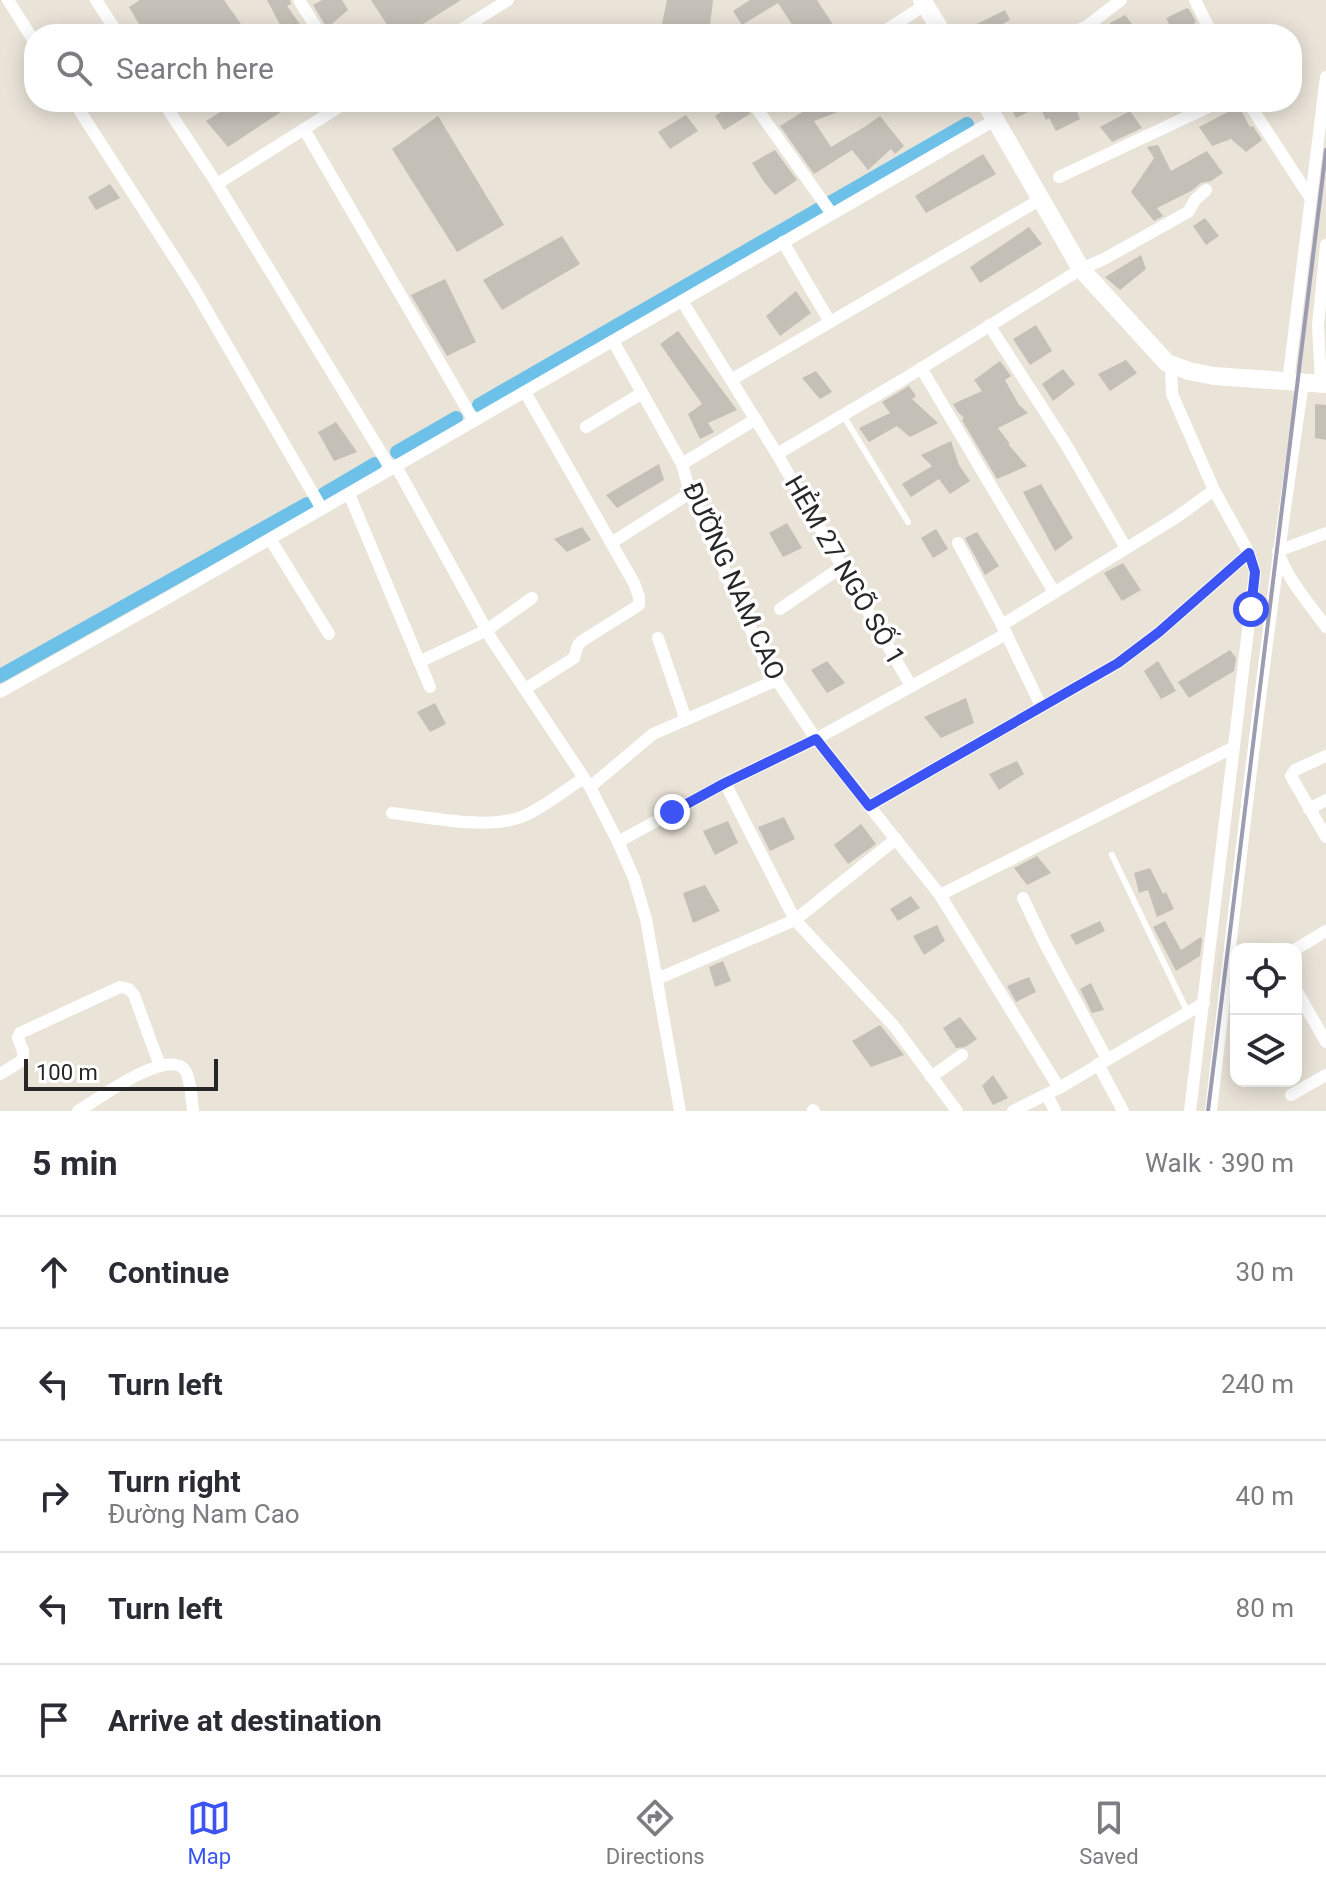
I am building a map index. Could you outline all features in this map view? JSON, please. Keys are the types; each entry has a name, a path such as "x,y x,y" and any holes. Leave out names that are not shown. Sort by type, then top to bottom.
{"main road":[{"path":"924,3 937,24"},
{"path":"991,112 1081,269 1171,366 1214,376 1310,384"}],"street":[{"path":"8,0 24,25"},
{"path":"96,0 112,24"},
{"path":"299,0 314,24"},
{"path":"466,24 489,5 508,0"},
{"path":"1195,0 1207,24"},
{"path":"1090,24 1119,1"},
{"path":"894,24 924,3"},
{"path":"1310,384 1311,199 1326,77"},
{"path":"80,112 192,285 322,509"},
{"path":"170,112 394,468 487,630 587,782 618,842 634,878 646,919 680,1111"},
{"path":"217,184 331,112"},
{"path":"759,112 832,214"},
{"path":"1059,177 1198,112"},
{"path":"1254,112 1311,199"},
{"path":"0,692 995,120"},
{"path":"304,129 474,421"},
{"path":"777,454 1081,269 1188,212 1206,190"},
{"path":"731,380 1041,199"},
{"path":"783,242 830,322"},
{"path":"1236,943 1278,551 1310,384 1326,245"},
{"name":"HẺM 27 NGÕ SỐ 1","path":"682,301 777,454 911,686"},
{"path":"989,325 1065,443 1126,548"},
{"name":"ĐƯỜNG NAM CAO","path":"613,341 682,464 690,493 766,664 816,739 940,895 1059,1088"},
{"path":"1171,366 1172,394 1214,490 1254,564 1255,581 1190,1111"},
{"path":"921,368 1054,592"},
{"path":"525,392 634,583 639,597 639,605 582,641 574,658 525,689"},
{"path":"586,427 642,393"},
{"path":"682,464 756,419"},
{"path":"618,842 911,686 1004,629 1054,592 1177,517 1214,490"},
{"path":"611,543 690,493"},
{"path":"349,494 430,687"},
{"path":"1278,551 1326,533"},
{"path":"270,539 329,634"},
{"path":"958,543 1041,706"},
{"path":"1278,551 1282,563 1326,627"},
{"path":"869,806 1128,655 1170,623 1249,553"},
{"path":"780,609 843,566"},
{"path":"419,662 487,630 532,598"},
{"path":"658,638 686,720"},
{"path":"392,813 468,822 514,819 527,815 587,782 653,734 777,680"},
{"path":"940,895 1234,747"},
{"path":"1326,756 1295,770 1291,776 1326,837"},
{"path":"725,783 795,920 894,1026 957,1111"},
{"path":"1309,809 1326,800"},
{"path":"657,979 795,920 896,839"},
{"path":"1023,898 1123,1111"},
{"path":"1302,945 1326,931"},
{"path":"0,1074 23,1060 18,1038 20,1033 120,987 129,989 134,995 160,1066"},
{"path":"1211,1111 1230,992"},
{"path":"1302,1000 1326,1042"},
{"path":"1013,1111 1047,1095 1204,1003"},
{"path":"931,1077 962,1055"},
{"path":"78,1111 141,1073 167,1064 177,1065 187,1074 193,1111"},
{"path":"1291,1095 1326,1075"},
{"path":"1047,1095 1055,1111"}],"lane":[{"path":"843,415 908,522"},
{"path":"1112,855 1188,1013"}],"building":[{"path":"140,0 224,0 241,24 139,24 129,7"},
{"path":"267,0 290,0 291,4 287,6 300,24 280,24"},
{"path":"322,0 342,0 348,10 332,24 325,24 313,5"},
{"path":"371,0 461,0 423,24 387,24"},
{"path":"667,0 713,0 710,24 662,24"},
{"path":"750,0 817,0 833,24 792,24 778,3 744,24 733,11"},
{"path":"1187,8 1196,22 1169,24 1166,18"},
{"path":"1005,10 1010,20 1003,24 977,24"},
{"path":"1125,15 1132,24 1110,24"},
{"path":"220,112 281,112 228,147 206,121"},
{"path":"721,112 750,114 724,130 715,116"},
{"path":"802,112 837,112 814,121 831,147 880,116 904,146 895,154 891,149 868,170 852,150 814,174 780,126"},
{"path":"1013,112 1028,112 1016,118"},
{"path":"1042,112 1077,112 1080,119 1056,131 1049,118 1046,120"},
{"path":"1131,112 1142,128 1112,142 1100,127"},
{"path":"1228,112 1242,112 1262,140 1246,152 1231,139 1212,146 1199,127"},
{"path":"686,115 698,131 670,149 658,132"},
{"path":"438,116 504,225 457,252 392,149"},
{"path":"1158,145 1171,171 1207,151 1223,173 1157,208 1163,216 1154,221 1131,192 1154,158 1147,147"},
{"path":"775,150 797,180 775,195 752,163"},
{"path":"983,154 996,174 926,213 915,196"},
{"path":"110,184 120,198 96,210 88,197"},
{"path":"1205,218 1219,236 1206,245 1193,226"},
{"path":"1029,227 1042,244 980,283 970,267"},
{"path":"562,236 580,264 502,310 483,280"},
{"path":"1141,255 1146,269 1120,290 1105,277"},
{"path":"445,279 476,342 447,356 411,295"},
{"path":"796,291 811,313 780,336 766,316"},
{"path":"1036,325 1052,351 1030,365 1013,339"},
{"path":"678,331 737,410 708,423 714,432 700,439 688,414 702,404 660,344"},
{"path":"1126,360 1137,373 1110,391 1098,374"},
{"path":"1000,361 1011,376 1005,380 1019,405 1028,413 998,428 1027,466 997,479 962,420 964,418 953,404 982,391 974,380"},
{"path":"1063,369 1075,384 1053,401 1042,384"},
{"path":"816,371 832,392 820,399 802,378"},
{"path":"909,386 916,396 912,399 938,423 910,437 897,426 869,442 859,428 890,413 882,402"},
{"path":"1315,404 1326,405 1326,440 1315,438"},
{"path":"336,422 357,452 334,461 318,432"},
{"path":"951,441 959,465 970,481 950,494 939,479 911,497 902,484 932,466 921,455"},
{"path":"659,464 664,480 617,508 606,495"},
{"path":"1041,484 1073,538 1055,551 1023,492"},
{"path":"787,523 802,548 783,557 769,533"},
{"path":"582,527 591,540 567,552 554,539"},
{"path":"936,529 948,549 933,558 921,538"},
{"path":"977,532 999,566 985,575 965,538"},
{"path":"1123,563 1141,590 1122,601 1104,573"},
{"path":"1230,650 1236,658 1234,671 1189,698 1178,682"},
{"path":"827,661 845,683 827,693 811,670"},
{"path":"1158,661 1176,691 1161,699 1144,671"},
{"path":"966,698 974,723 941,738 924,717"},
{"path":"435,703 446,724 430,732 417,712"},
{"path":"1017,761 1024,774 999,790 989,774"},
{"path":"784,817 795,839 770,851 758,827"},
{"path":"728,821 738,843 715,855 703,831"},
{"path":"861,824 876,844 848,864 834,845"},
{"path":"1037,856 1051,873 1027,885 1014,868"},
{"path":"1150,868 1174,909 1157,917 1148,890 1139,893 1134,873"},
{"path":"705,885 720,911 693,923 683,893"},
{"path":"911,896 920,908 898,921 890,909"},
{"path":"1100,921 1105,931 1076,945 1070,935"},
{"path":"1165,921 1181,950 1201,937 1202,940 1200,956 1176,971 1153,927"},
{"path":"937,925 945,941 924,955 913,936"},
{"path":"723,961 731,981 715,987 709,967"},
{"path":"1029,977 1036,992 1016,1002 1007,986"},
{"path":"1091,983 1104,1010 1092,1013 1080,989"},
{"path":"960,1017 977,1039 965,1047 956,1048 943,1028"},
{"path":"880,1025 904,1055 871,1067 852,1041"},
{"path":"993,1075 1008,1098 993,1105 982,1086"}],"waterway":[{"path":"479,405 967,124"},
{"path":"397,452 456,418"},
{"path":"324,494 375,464"},
{"path":"0,676 307,504"}],"railway":[{"path":"1208,1111 1326,150"}],"route":[{"path":"672,812 816,739 869,806 1118,663 1159,632 1249,553 1255,572 1251,609"}]}
